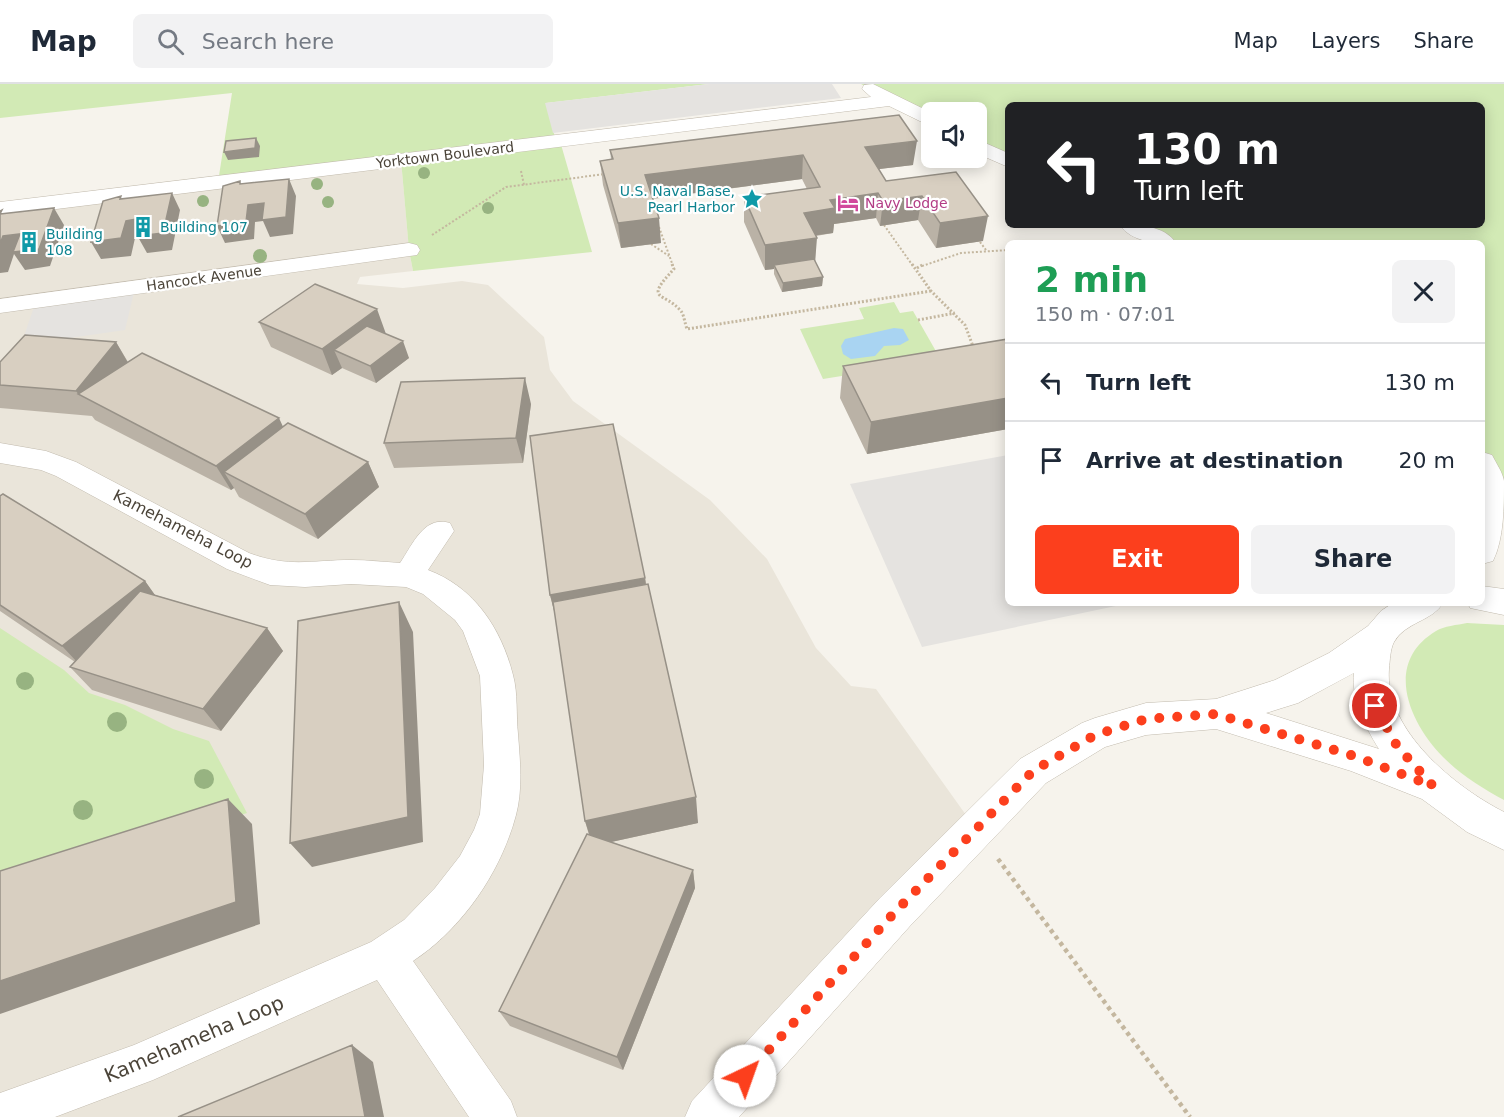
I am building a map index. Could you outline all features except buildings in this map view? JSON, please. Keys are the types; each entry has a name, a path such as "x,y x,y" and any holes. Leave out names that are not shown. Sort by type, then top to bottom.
{"street":[{"path":"861,84 921,115"},
{"name":"Yorktown Boulevard","path":"0,209 891,100"},
{"path":"987,150 1005,160"},
{"path":"1137,228 1159,240"},
{"name":"Hancock Avenue","path":"0,306 409,250"},
{"name":"Kamehameha Loop","path":"0,453 46,461 66,469 237,561 270,573 305,575 351,572 408,575 434,585 466,611 477,625 492,657 497,676 501,795 488,846 468,875 421,931 385,956 138,1065 0,1115"},
{"path":"1485,469 1500,503 1485,544"},
{"path":"408,575 439,531"},
{"path":"1485,599 1504,602"},
{"path":"708,1117 895,912 1033,771 1095,735 1146,719 1216,714 1284,692 1341,663 1377,637 1391,620 1417,606"},
{"path":"1377,637 1369,668 1375,706 1397,746 1433,786 1498,833"},
{"path":"1216,714 1354,756 1433,786"},
{"path":"385,956 495,1117"}],"path":[{"path":"409,250 506,187 612,173 600,136"},
{"path":"658,225 674,269 661,283 658,291 660,297 681,310 687,329 931,291"},
{"path":"884,225 905,256 917,268 931,291 956,313 965,325 974,349 980,353"},
{"path":"980,242 986,250"},
{"path":"651,244 670,257"},
{"path":"917,268 931,260 986,250 1005,250"},
{"path":"918,320 956,313"},
{"path":"976,829 1190,1117"}],"shaded area":[{"path":"709,84 832,84 841,98 553,133 545,103"},
{"path":"401,160 413,271 360,277 357,284 403,288 462,281 488,285 544,337 550,370 573,401 710,500 767,559 816,648 851,686 876,689 976,829 708,1117 0,1117 0,209"},
{"path":"135,288 125,330 21,345 36,301"},
{"path":"1005,456 1005,606 1116,606 922,647 850,484"}],"green space":[{"path":"0,84 709,84 546,103 556,141 560,141 592,252 413,271 401,160 218,182 232,93 0,118"},
{"path":"861,84 1504,84 1504,513 1485,469 1485,240 1159,240 1137,228 1485,228 1485,102 1005,102 1005,159 987,150 987,102 921,102 921,116"},
{"path":"894,302 900,313 913,311 941,360 823,379 800,329 864,319 859,308"},
{"path":"1467,623 1504,625 1504,800 1472,781 1443,757 1420,727 1407,693 1406,676 1410,659 1420,644 1439,629"},
{"path":"0,628 64,670 89,693 125,705 173,729 209,741 247,813 0,891"}],"water":[{"path":"894,328 903,329 909,340 900,345 884,346 875,356 851,359 843,354 841,346 845,339"}],"place":[{"name":"U.S. Naval Base, Pearl Harbor","path":"752,199"},
{"name":"Navy Lodge","path":"848,203"},
{"name":"Building 107","path":"143,227"},
{"name":"Building 108","path":"29,242"}],"route":[{"path":"745,1076 895,912 1033,771 1095,735 1146,719 1216,714 1354,756 1433,786 1397,746 1375,706"}]}
